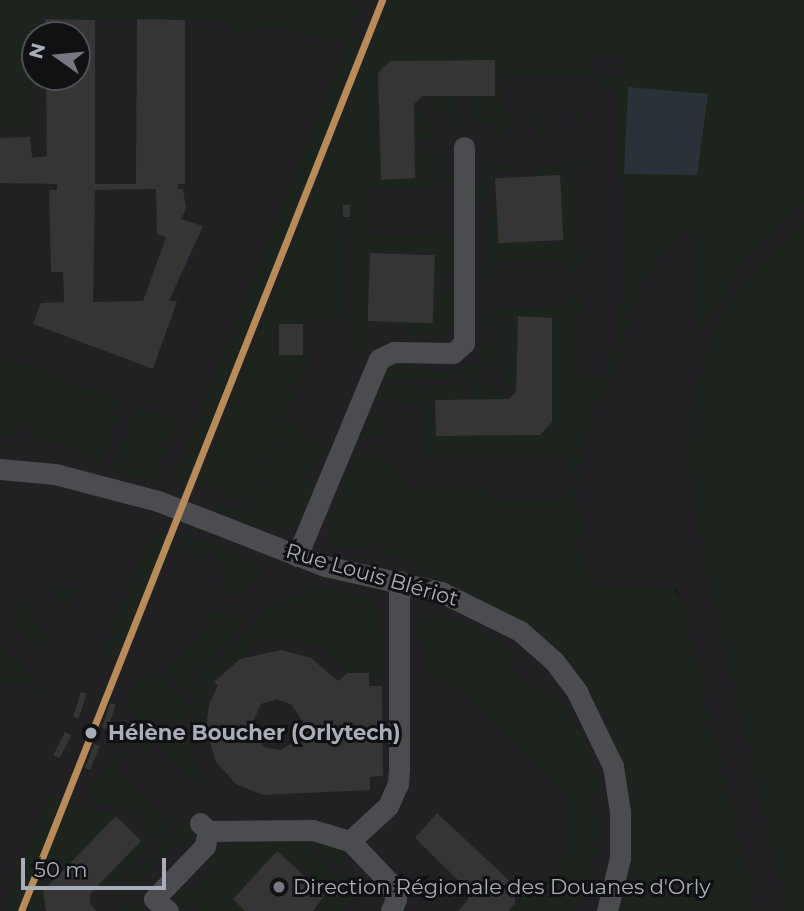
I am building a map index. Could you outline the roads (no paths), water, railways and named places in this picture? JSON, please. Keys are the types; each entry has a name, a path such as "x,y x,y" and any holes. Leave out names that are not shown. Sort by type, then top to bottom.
{"street":[{"path":"297,556 379,359 394,352 453,353 464,343 464,147"},
{"name":"Rue Louis Blériot","path":"0,468 55,474 158,500 297,556 399,581 481,608 520,631 554,661 577,692 613,766 620,812 620,858 607,911"},
{"path":"350,841 388,806 398,784 399,581"},
{"path":"167,911 155,899 205,846 204,827 313,830 350,841 390,883 396,899 391,911"}],"place":[{"name":"Hélène Boucher (Orlytech)","path":"91,733"},
{"name":"Direction Régionale des Douanes d'Orly","path":"279,887"}]}
